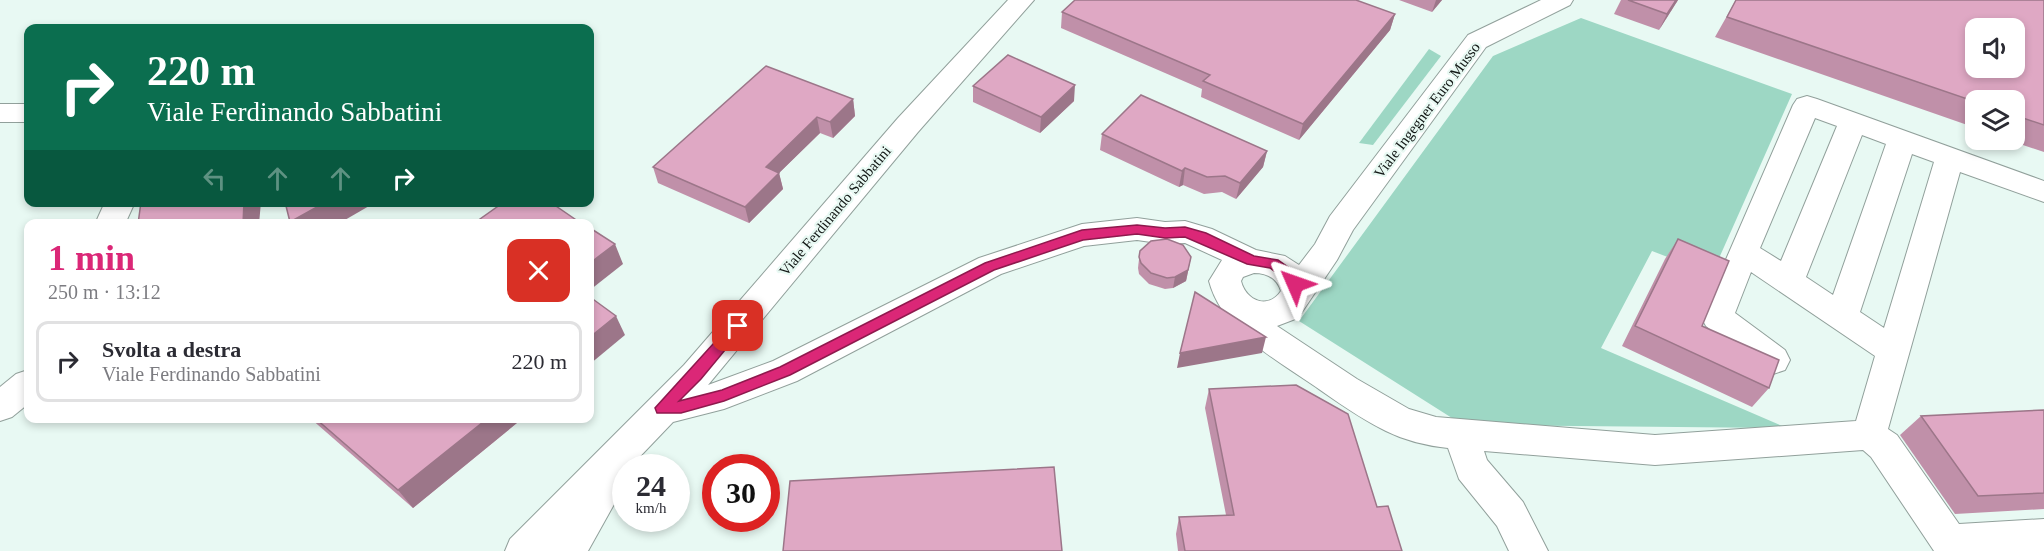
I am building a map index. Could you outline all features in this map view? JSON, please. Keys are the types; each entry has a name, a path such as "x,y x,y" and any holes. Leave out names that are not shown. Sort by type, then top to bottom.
{"street":[{"name":"Viale Ferdinando Sabbatini","path":"656,415 696,375 908,126 1022,0"},
{"name":"Viale Ingegner Euro Musso","path":"1341,224 1477,41 1561,0"},
{"path":"1773,360 1717,317 1807,105 2044,192"},
{"path":"0,113 24,113"},
{"path":"1788,282 1853,122"},
{"path":"1842,317 1902,140"},
{"path":"1869,435 1950,157"},
{"path":"1291,301 1266,314 1246,310 1232,297 1225,281 1228,274 1242,263 1304,251 1341,224"},
{"path":"1302,360 1287,338 1283,324 1291,301 1326,252 1341,224"},
{"path":"524,551 656,415 724,395 785,371 990,266 1082,235 1137,229 1165,233 1185,232 1201,237 1257,261 1274,264 1290,276 1291,301"},
{"path":"1165,233 1197,251 1209,263 1250,321 1270,339 1345,389 1399,420 1436,432 1655,450 1869,435 1884,446 1950,542 2044,536"},
{"path":"1743,252 1894,351"},
{"path":"0,407 24,387"},
{"path":"567,551 585,519 656,415"},
{"path":"1461,434 1472,468 1510,514 1529,551"}],"green space":[{"path":"1581,18 1792,94 1712,274 1652,251 1601,348 1787,428 1463,425 1299,321 1493,56"},
{"path":"1429,49 1441,56 1373,145 1359,143"}],"building":[{"path":"1075,0 1356,0 1395,14 1303,124 1203,81 1210,75 1062,12"},
{"path":"1628,0 1676,0 1667,14"},
{"path":"1736,0 2044,0 2044,125 2025,119 2025,90 1965,90 1965,98 1727,17"},
{"path":"1008,55 1075,85 1041,117 973,86"},
{"path":"766,66 853,99 830,122 817,117 766,167 779,173 745,207 653,167"},
{"path":"1141,95 1267,151 1240,183 1225,176 1207,177 1185,168 1182,171 1102,134"},
{"path":"140,207 244,207 243,219 139,219"},
{"path":"286,207 317,207 295,219 289,219"},
{"path":"497,207 557,207 575,219 480,219"},
{"path":"594,231 615,244 594,260"},
{"path":"1167,239 1183,245 1191,257 1188,270 1175,277 1167,278 1151,273 1141,263 1139,257 1140,251 1151,241"},
{"path":"1678,239 1729,261 1702,326 1779,360 1769,388 1635,326"},
{"path":"1195,292 1266,337 1180,353"},
{"path":"594,300 616,316 594,334"},
{"path":"1296,385 1348,414 1377,507 1388,506 1402,551 1185,551 1179,517 1234,515 1209,389"},
{"path":"2044,410 2044,493 1978,496 1921,416"},
{"path":"321,423 482,423 398,490"},
{"path":"1054,467 1062,551 783,551 790,481"}],"route":[{"path":"738,326 696,375 663,408 681,407 724,395 785,371 990,266 1082,235 1137,229 1165,233 1185,232 1252,261 1274,264 1283,269 1295,284"}]}
